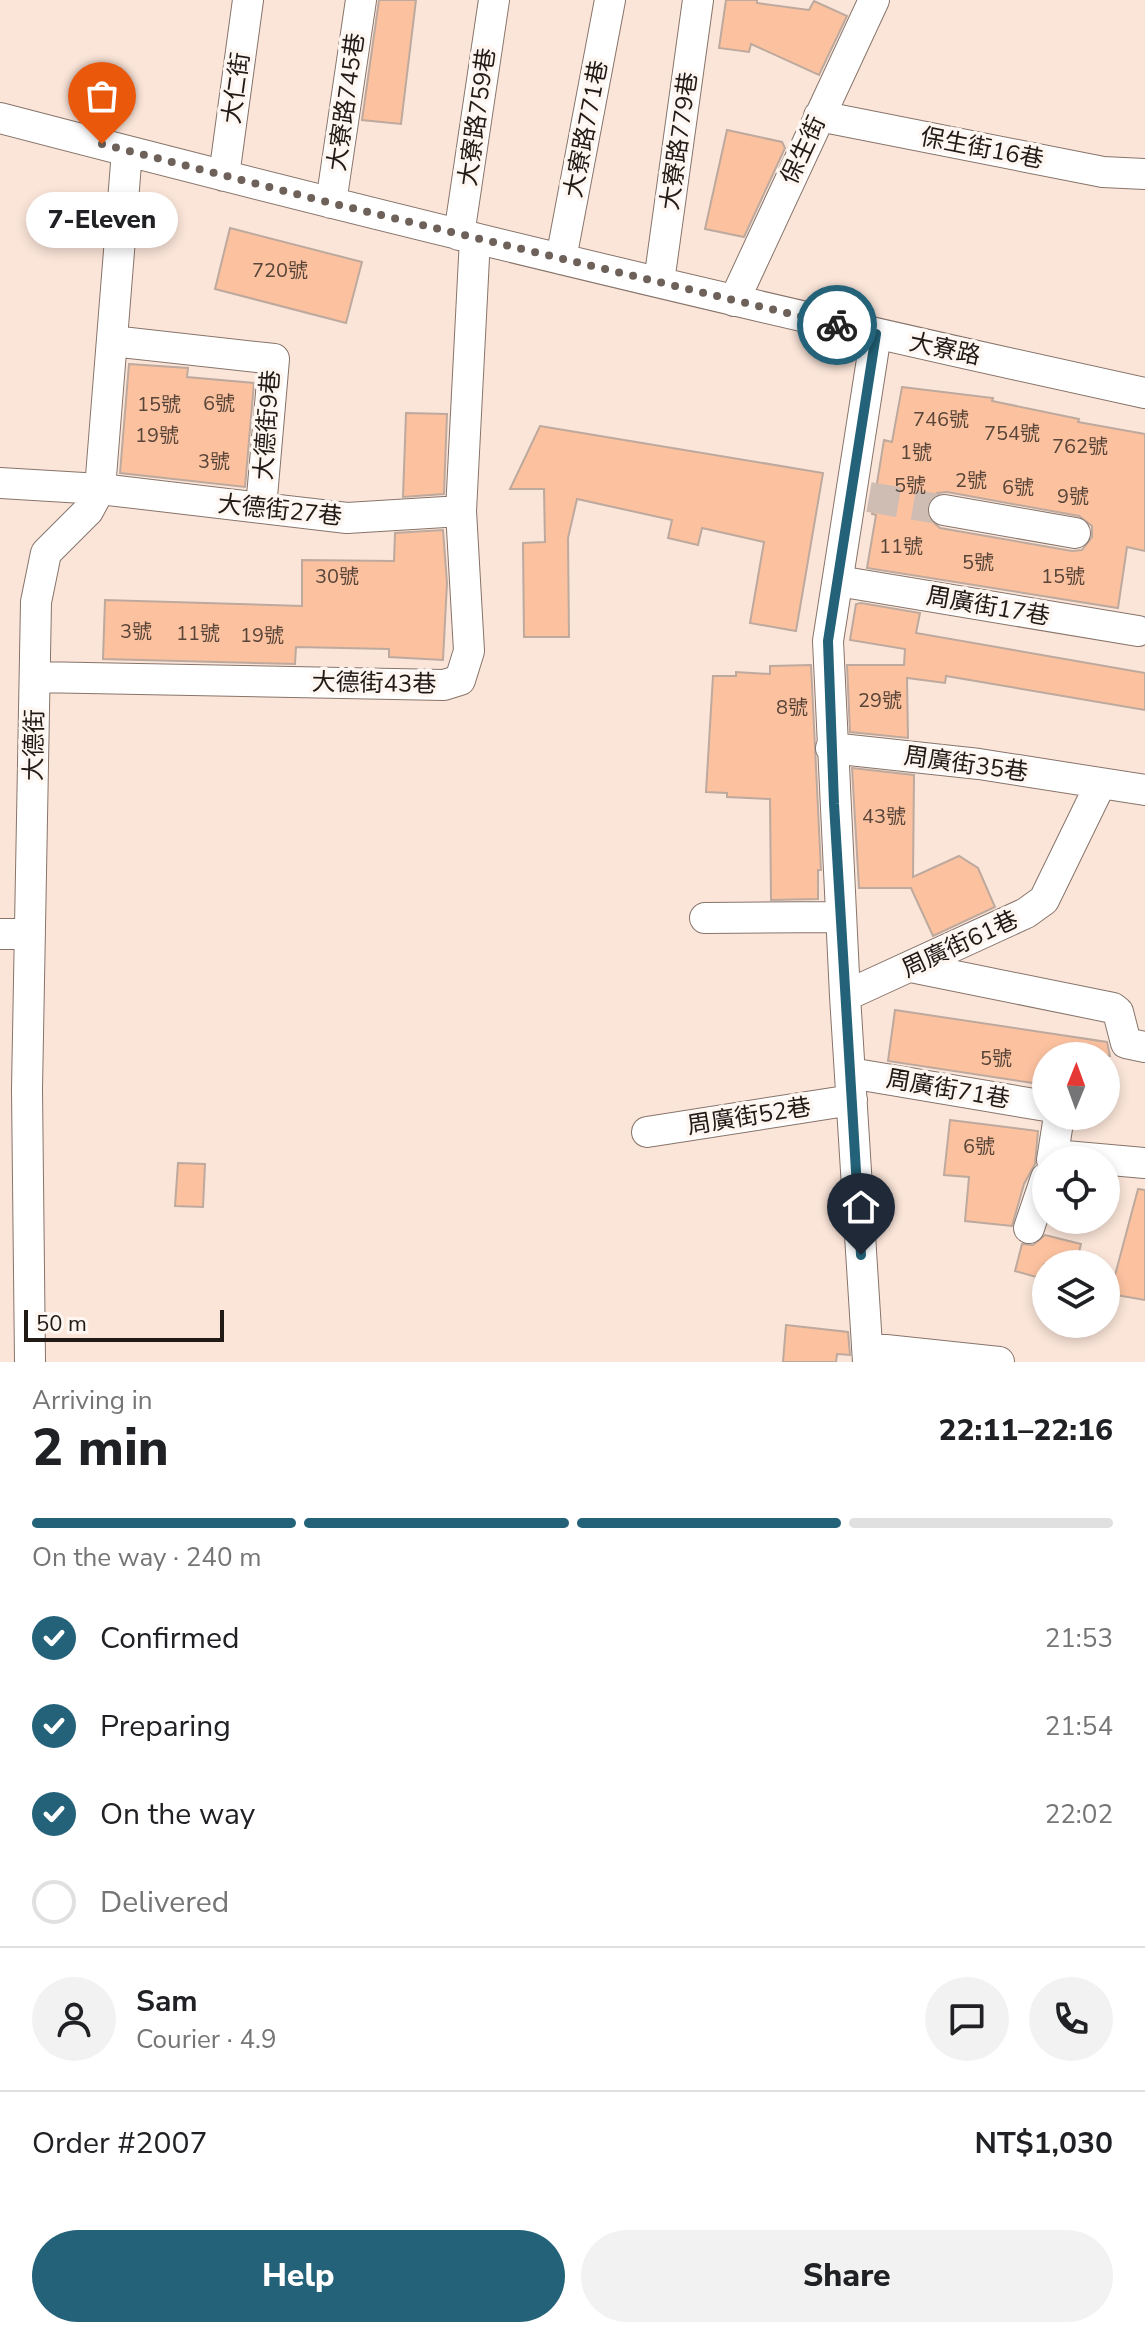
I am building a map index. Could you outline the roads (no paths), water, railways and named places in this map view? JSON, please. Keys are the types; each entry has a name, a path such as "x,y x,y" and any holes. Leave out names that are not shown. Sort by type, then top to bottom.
{"street":[{"name":"大仁街","path":"224,176 248,0"},
{"name":"大寮路745巷","path":"331,203 361,0"},
{"name":"大寮路759巷","path":"467,236 494,0"},
{"name":"大寮路771巷","path":"561,259 610,0"},
{"name":"大寮路779巷","path":"659,282 698,0"},
{"name":"保生街","path":"734,301 874,0"},
{"name":"保生街16巷","path":"819,116 1103,172 1145,174"},
{"name":"大寮路","path":"0,118 331,203 734,301 1145,393"},
{"path":"100,489 127,151"},
{"name":"大德街43巷","path":"35,677 444,685 460,680 469,651 461,511 467,236"},
{"path":"876,334 860,496 838,581 828,641 840,917 868,1355 999,1362"},
{"name":"大德街9巷","path":"112,341 274,359 261,508"},
{"name":"大德街27巷","path":"0,483 100,489 347,518 461,511"},
{"name":"大德街","path":"30,1362 13,1089 15,934 35,677 36,602 46,553 88,511 100,489"},
{"path":"944,510 1075,533"},
{"name":"周廣街17巷","path":"838,581 1138,631"},
{"name":"周廣街35巷","path":"831,748 979,764 1145,790"},
{"name":"周廣街61巷","path":"845,996 1026,913 1044,900 1100,785"},
{"path":"705,918 840,917"},
{"path":"911,967 1113,1008 1118,1012 1126,1043 1145,1047"},
{"name":"周廣街71巷","path":"851,1087 1032,1105"},
{"name":"周廣街52巷","path":"647,1132 851,1087"},
{"path":"1120,1163 1145,1163"},
{"path":"1029,1228 1032,1219"}],"tunnel":[{"path":"869,497 944,510"}],"place":[{"name":"7-Eleven","path":"102,144"}]}
